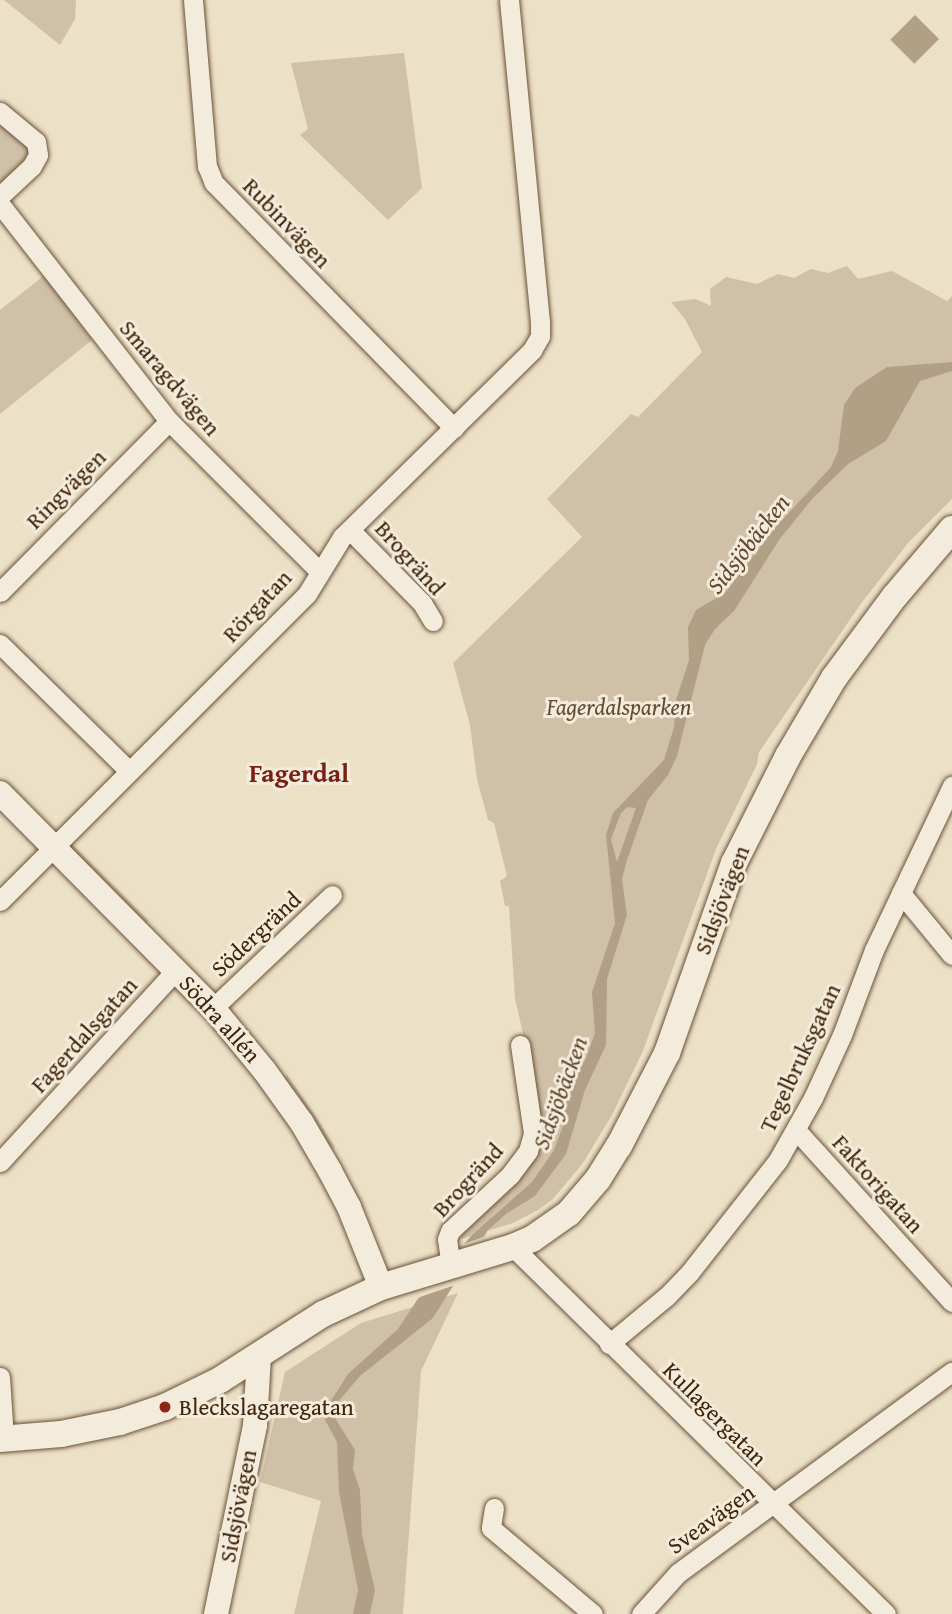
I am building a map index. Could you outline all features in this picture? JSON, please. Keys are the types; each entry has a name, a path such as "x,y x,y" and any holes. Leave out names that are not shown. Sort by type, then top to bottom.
{"main road":[{"name":"Sidsjövägen","path":"381,1287 407,1280 450,1258 502,1250 532,1239 569,1213 598,1179 619,1146 667,1053 734,863 788,757 834,678 895,596 952,529"},
{"path":"2,1439 61,1434 120,1422 165,1407 220,1380 323,1314 381,1287"}],"street":[{"name":"Rubinvägen","path":"193,0 206,166 214,183 454,428"},
{"name":"Rörgatan","path":"0,901 128,770 307,594 319,571 350,530 532,350 540,336 509,0"},
{"path":"0,112 36,142 37,155 32,166 0,196"},
{"name":"Smaragdvägen","path":"0,204 169,421 319,571"},
{"name":"Ringvägen","path":"0,592 169,421"},
{"name":"Brogränd","path":"350,530 422,603 433,621"},
{"path":"0,644 128,770"},
{"name":"Tegelbruksgatan","path":"609,1344 667,1296 711,1248 778,1160 796,1130 842,1035 874,950 952,786"},
{"name":"Södra allén","path":"0,793 213,1008 302,1123 349,1207 381,1287"},
{"path":"901,893 952,955"},
{"name":"Södergränd","path":"213,1008 332,895"},
{"name":"Fagerdalsgatan","path":"0,1163 176,970"},
{"name":"Brogränd","path":"450,1258 447,1238 450,1231 510,1175 528,1151 533,1133 520,1045"},
{"name":"Faktorigatan","path":"796,1130 952,1302"},
{"name":"Kullagergatan","path":"502,1250 609,1344 886,1614"},
{"name":"Sidsjövägen","path":"216,1614 254,1425 259,1356"},
{"name":"Sveavägen","path":"641,1614 678,1573 952,1372"},
{"path":"0,1377 2,1439"},
{"path":"494,1508 491,1528 593,1614"}],"green space":[{"path":"4,0 76,0 75,19 60,45"},
{"path":"404,53 422,188 388,220 300,135 308,129 291,63"},
{"path":"0,122 30,147 32,155 0,185"},
{"name":"Fagerdalsparken","path":"847,266 858,279 892,271 947,301 952,296 952,499 908,543 860,605 759,752 757,764 716,849 643,1051 612,1115 583,1163 553,1199 538,1210 513,1223 461,1239 462,1229 502,1194 538,1102 515,998 509,906 505,906 500,881 507,876 494,823 488,820 477,779 470,725 453,663 582,537 547,499 631,414 638,417 702,352 685,319 671,302 696,299 711,306 710,289 726,277 757,284 778,274 794,278 811,269 828,273"},
{"path":"45,275 92,340 0,414 0,310"},
{"path":"71,843 149,921 145,925 67,847"},
{"path":"287,1075 335,1147 331,1149 284,1078"},
{"path":"458,1293 421,1371 403,1614 294,1614 321,1501 260,1482 285,1372 361,1323"}],"shaded area":[{"path":"915,15 939,39 914,64 890,40"},
{"path":"952,362 952,371 920,381 886,441 848,464 812,499 779,540 734,611 715,629 705,645 677,756 668,775 648,800 627,860 622,879 627,915 607,979 606,1045 585,1090 566,1154 535,1196 507,1213 488,1230 433,1318 360,1376 338,1402 335,1418 355,1450 353,1469 360,1490 362,1535 375,1590 370,1614 353,1614 358,1590 339,1492 337,1442 325,1420 327,1407 348,1374 398,1329 417,1300 471,1236 532,1182 554,1150 563,1126 566,1095 586,1058 595,1033 592,992 615,923 606,835 613,813 664,760 674,727 676,700 689,660 688,627 696,610 725,593 774,529 831,467 838,451 844,405 855,388 887,367","holes":["627,807 636,808 617,862 611,839 621,813"]}],"pier":[{"path":"489,1235 461,1283 414,1299 458,1246"}],"place":[{"name":"Bleckslagaregatan","path":"165,1407"}],"district":[{"name":"Fagerdal","path":"299,773"}],"water label":[{"name":"Sidsjöbäcken","path":"748,544"},
{"name":"Sidsjöbäcken","path":"560,1093"}]}
